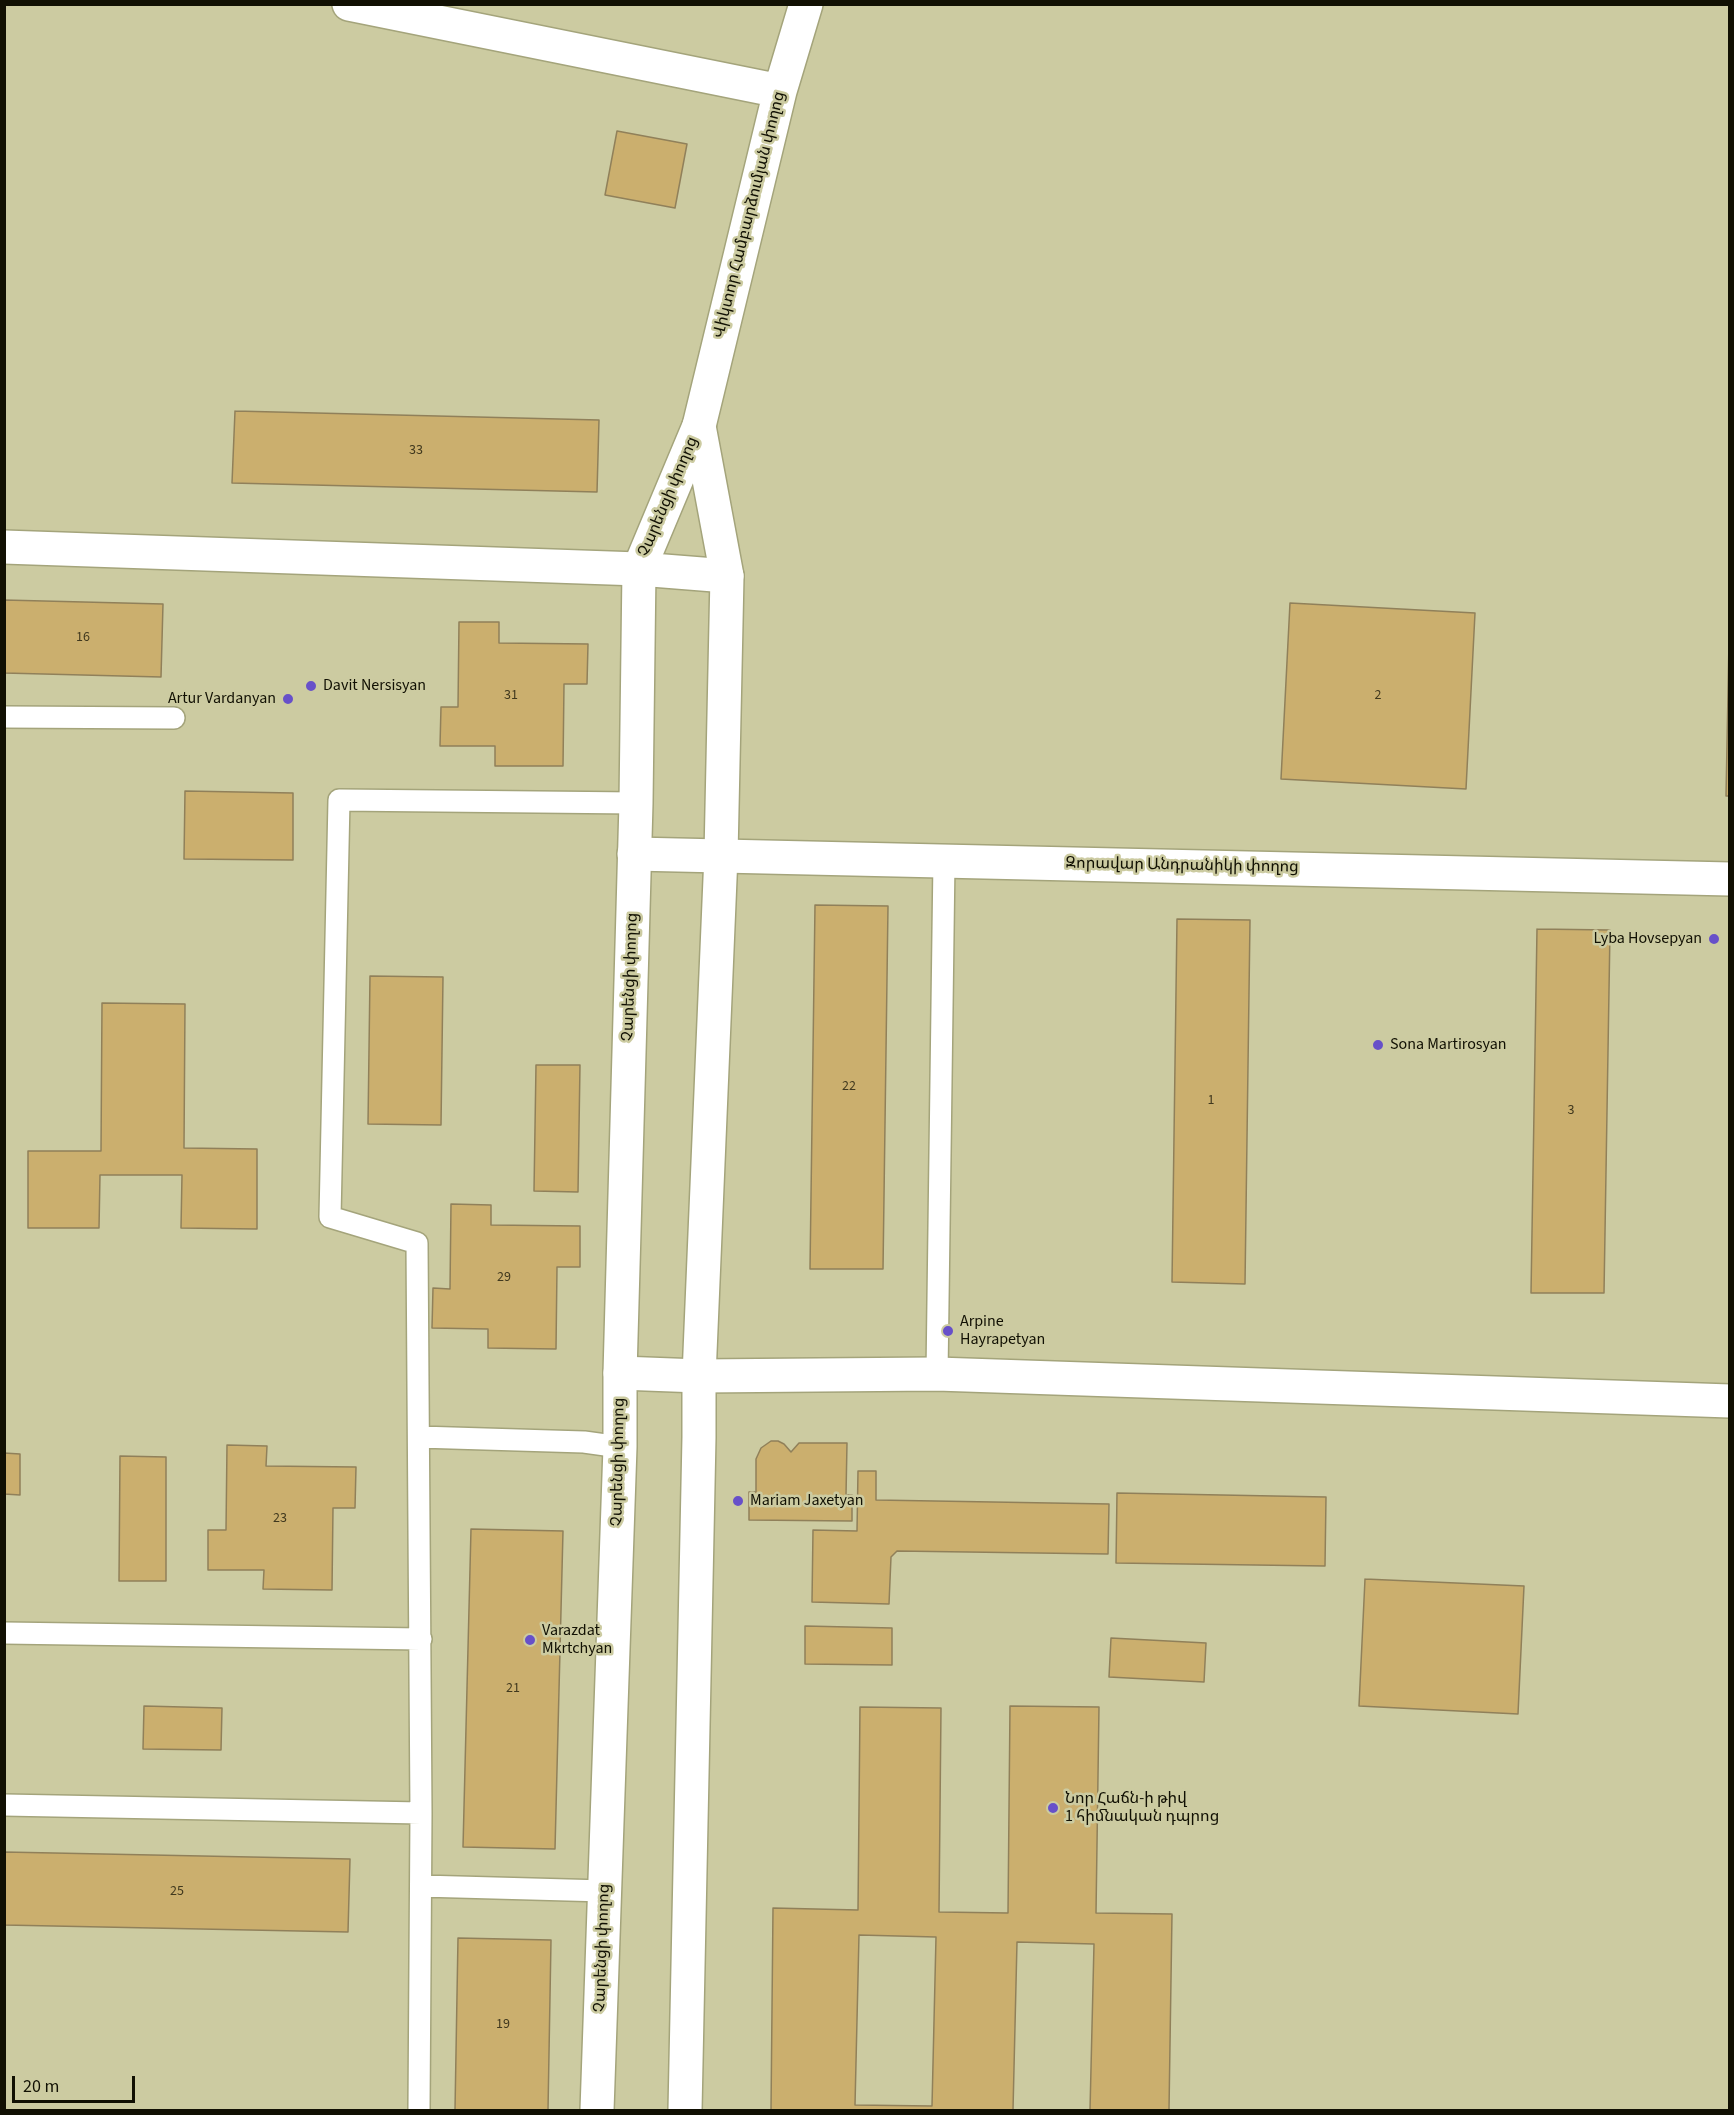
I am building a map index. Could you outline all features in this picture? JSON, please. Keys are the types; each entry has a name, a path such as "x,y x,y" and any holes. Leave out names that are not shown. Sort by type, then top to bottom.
{"street":[{"path":"349,4 780,91"},
{"name":"Վիկտոր Համբարձումյան փողոց","path":"699,426 780,91 806,4"},
{"name":"Չարենցի փողոց","path":"597,2110 620,1447 620,1373 636,803 639,569 699,426"},
{"name":"Չարենցի փողոց","path":"685,2110 699,1376 721,855 728,576 699,426"},
{"path":"4,547 639,569 728,576"},
{"name":"Զորավար Անդրանիկի փողոց","path":"634,854 1730,879"},
{"path":"620,1373 699,1376 937,1374 1730,1401"}],"lane":[{"path":"4,717 174,718"},
{"path":"419,2110 421,1639 417,1243 330,1217 339,800 636,803"},
{"path":"937,1374 944,860"},
{"path":"418,1437 584,1442 620,1447"},
{"path":"4,1633 421,1639"},
{"path":"4,1805 421,1813"},
{"path":"421,1886 605,1891"}],"building":[{"path":"617,131 687,144 675,208 605,195"},
{"path":"235,411 599,420 597,492 232,483"},
{"path":"1730,589 1730,796 1726,796"},
{"path":"4,600 163,604 161,677 4,673"},
{"path":"1290,603 1475,613 1466,789 1281,779"},
{"path":"459,622 499,622 499,643 588,644 587,684 564,684 563,766 495,766 495,746 440,746 441,707 458,707"},
{"path":"185,791 293,793 293,860 184,859"},
{"path":"815,905 888,906 883,1269 810,1269"},
{"path":"1177,919 1250,920 1245,1284 1172,1282"},
{"path":"1537,929 1610,930 1604,1293 1531,1293"},
{"path":"370,976 443,977 441,1125 368,1124"},
{"path":"102,1003 185,1004 184,1148 257,1149 257,1229 181,1228 182,1175 100,1175 99,1228 28,1228 28,1151 101,1151"},
{"path":"536,1065 580,1065 578,1192 534,1191"},
{"path":"451,1204 491,1205 491,1225 580,1226 580,1267 557,1267 556,1349 488,1348 488,1329 432,1328 433,1288 450,1289"},
{"path":"771,1441 784,1444 791,1452 799,1443 847,1443 846,1495 852,1495 852,1521 749,1520 749,1492 756,1492 756,1459 761,1448"},
{"path":"227,1445 267,1446 266,1466 356,1467 355,1508 333,1508 332,1590 263,1589 264,1570 208,1570 208,1530 226,1530"},
{"path":"4,1453 20,1454 20,1495 4,1494"},
{"path":"120,1456 166,1457 166,1581 119,1581"},
{"path":"858,1471 876,1471 876,1500 1109,1504 1108,1554 897,1551 891,1557 889,1604 812,1602 813,1530 857,1531"},
{"path":"1117,1493 1326,1497 1325,1566 1116,1563"},
{"path":"471,1529 563,1531 555,1849 463,1847"},
{"path":"1365,1579 1524,1586 1518,1714 1359,1706"},
{"path":"805,1626 892,1628 892,1665 805,1664"},
{"path":"1111,1638 1206,1643 1204,1682 1109,1677"},
{"path":"144,1706 222,1708 221,1750 143,1749"},
{"name":"Նոր Հաճն-ի թիվ 1 հիմնական դպրոց","path":"1010,1706 1099,1707 1096,1913 1172,1914 1169,2110 1090,2110 1094,1944 1017,1942 1013,2110 771,2110 773,1908 858,1910 860,1707 941,1708 939,1912 1008,1913","holes":["859,1935 936,1937 932,2106 855,2105"]},
{"path":"4,1852 350,1859 348,1932 4,1925"},
{"path":"458,1938 551,1940 548,2110 455,2110"}],"place":[{"name":"Davit Nersisyan","path":"311,686"},
{"name":"Artur Vardanyan","path":"288,699"},
{"name":"Lyba Hovsepyan","path":"1714,939"},
{"name":"Sona Martirosyan","path":"1378,1045"},
{"name":"Arpine Hayrapetyan","path":"948,1331"},
{"name":"Mariam Jaxetyan","path":"738,1501"},
{"name":"Varazdat Mkrtchyan","path":"530,1640"},
{"name":"Նոր Հաճն-ի թիվ 1 հիմնական դպրոց","path":"1053,1808"}]}
